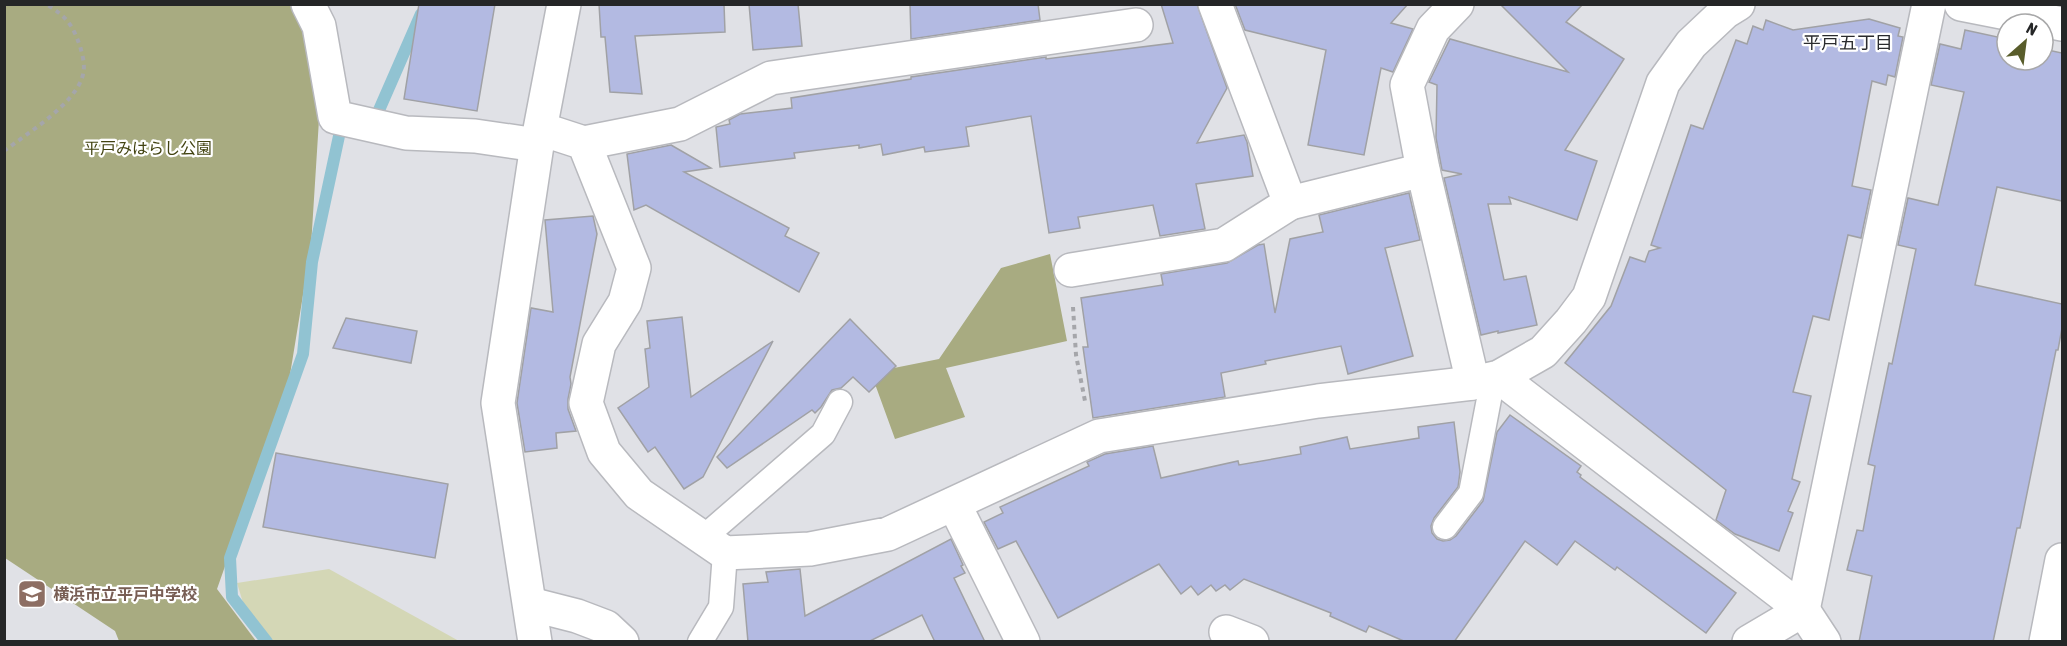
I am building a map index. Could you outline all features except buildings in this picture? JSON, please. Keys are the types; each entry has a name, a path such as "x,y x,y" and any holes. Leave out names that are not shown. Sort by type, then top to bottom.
{"street":[{"path":"308,4 319,26 335,117 406,134 539,137 584,143 680,124 771,78 1136,25"},
{"path":"535,642 498,403 539,137 564,4"},
{"path":"1215,4 1290,203"},
{"path":"1457,4 1433,29 1407,85 1423,170 1488,379 1803,610 1824,642"},
{"path":"584,143 634,268 625,302 599,344 586,403 604,452 639,494 714,546 810,549 888,534 1099,436 1318,401 1488,379 1543,352 1589,297 1663,83 1691,44 1725,12 1738,4"},
{"path":"1749,642 1803,610 1929,4"},
{"path":"1961,4 2062,24"},
{"path":"1071,270 1224,245 1290,203 1423,170"},
{"path":"954,504 1023,642"},
{"path":"2046,642 2062,560"},
{"path":"530,604 577,616 606,627 622,642"}],"lane":[{"path":"1445,527 1471,493 1488,379"},
{"path":"700,642 721,607 714,546 823,434 840,402"}],"path":[{"path":"4,151 66,104 82,78 84,60 72,26 62,14 46,4"},
{"path":"1071,270 1076,356 1092,440"}],"green space":[{"name":"平戸みはらし公園","path":"4,5 290,5 307,30 321,88 311,246 288,387 217,589 256,641 119,641 115,631 5,558"},
{"path":"1050,254 1067,341 946,368 965,417 895,439 875,384 889,369 939,359 1001,268"},
{"path":"329,569 459,641 273,641 244,606 237,583"}],"waterway":[{"path":"376,117 421,14"},
{"path":"267,642 232,597 230,558 303,354 312,262 339,136"}],"place":[{"name":"横浜市立平戸中学校","path":"32,594"}],"district":[{"name":"平戸五丁目","path":"1848,42"}]}
